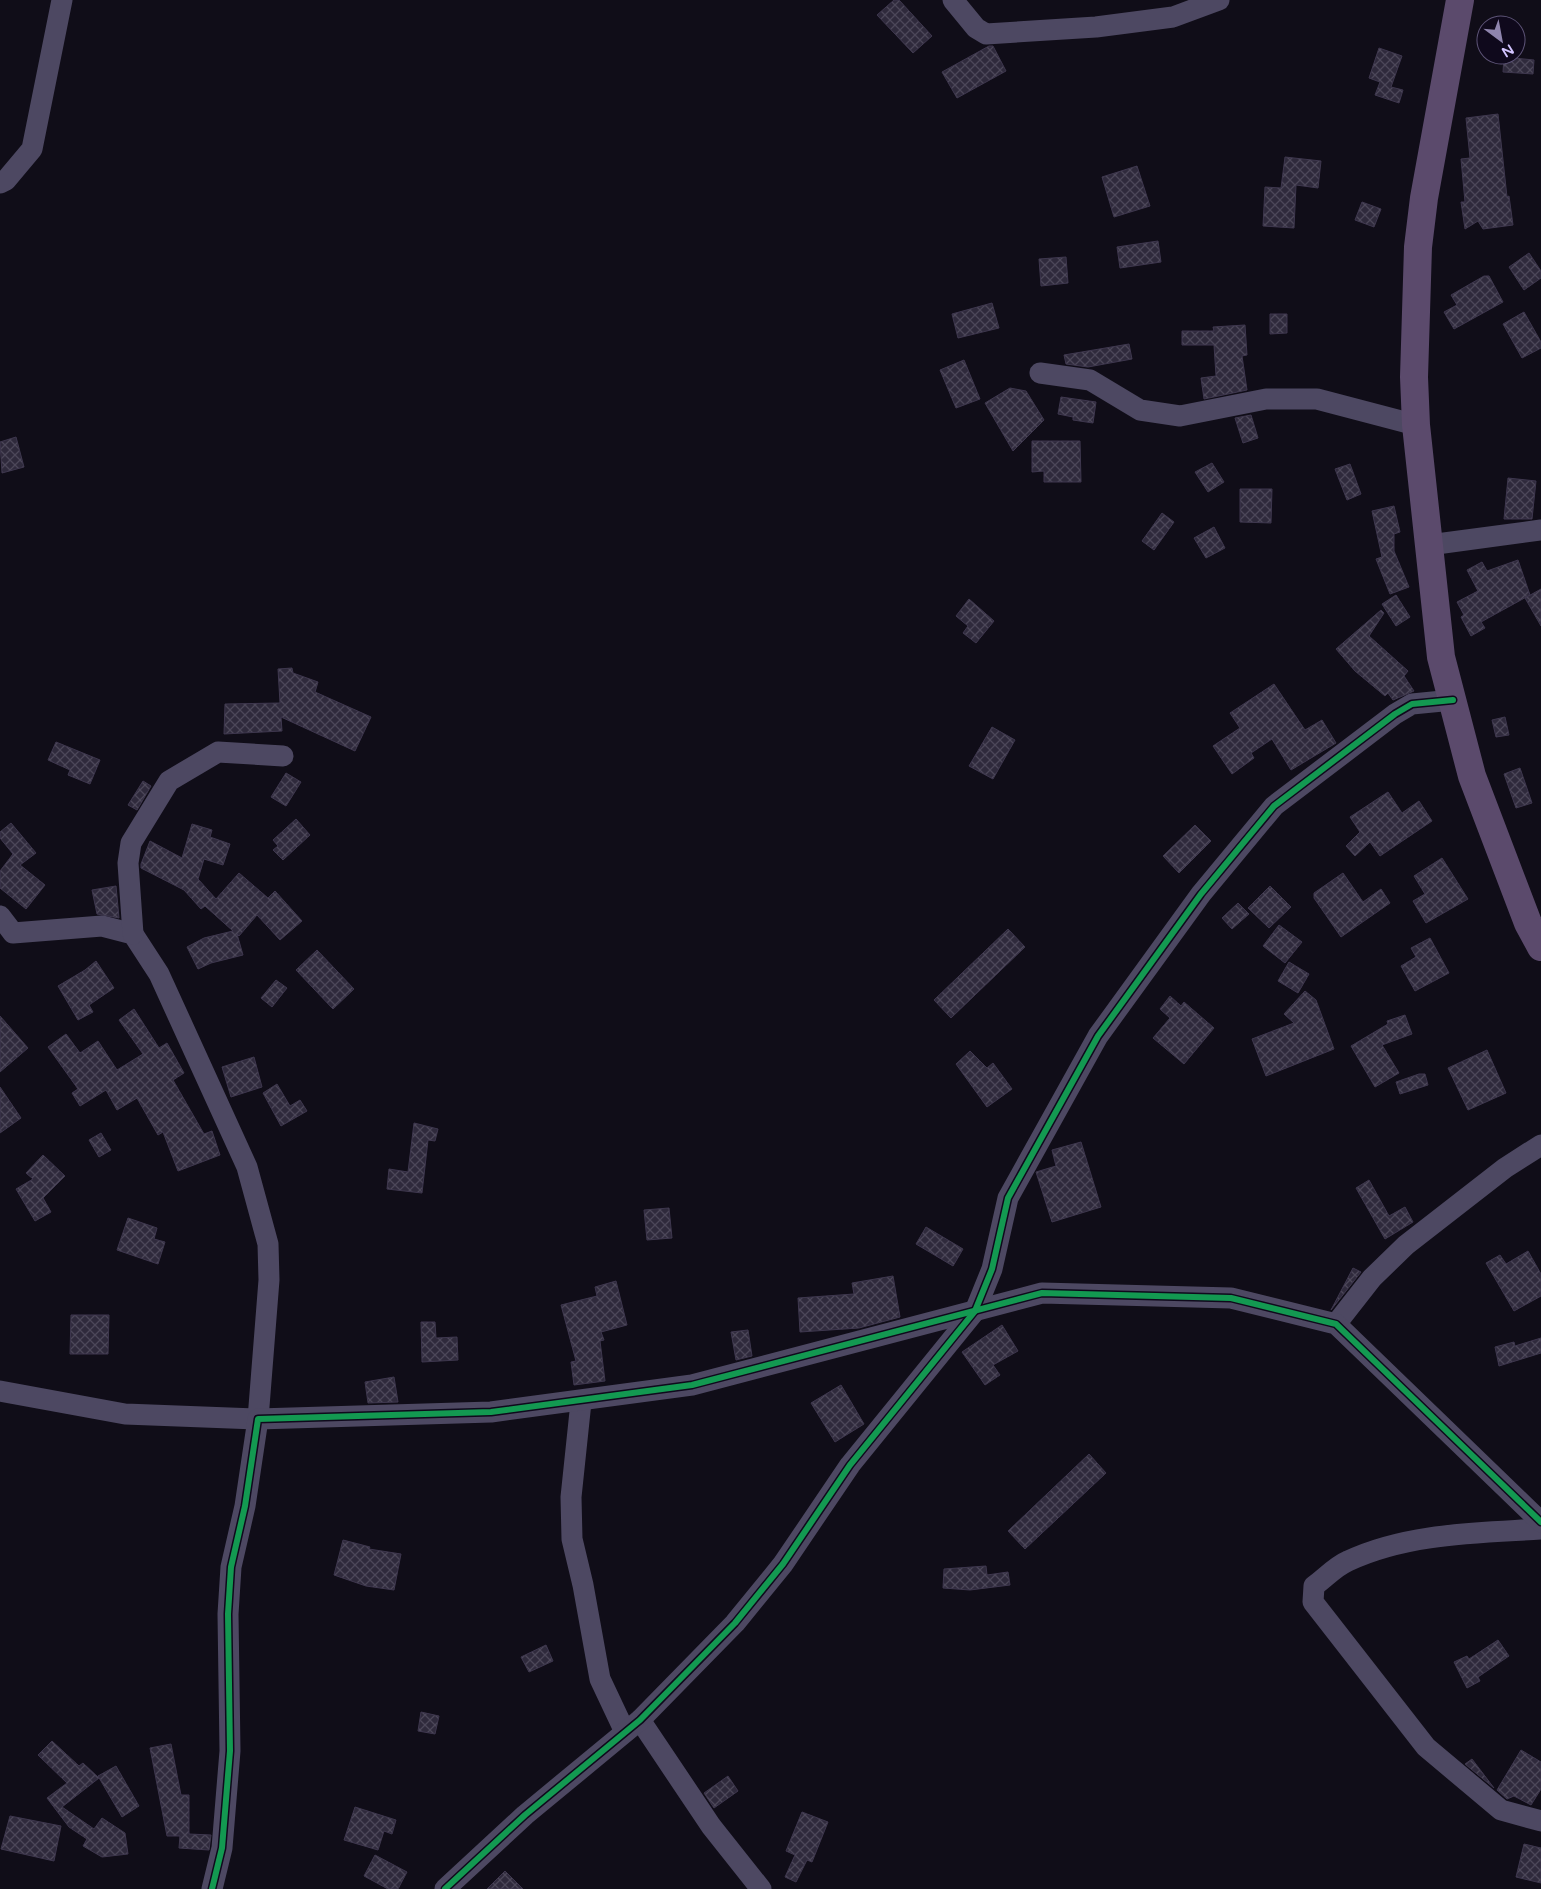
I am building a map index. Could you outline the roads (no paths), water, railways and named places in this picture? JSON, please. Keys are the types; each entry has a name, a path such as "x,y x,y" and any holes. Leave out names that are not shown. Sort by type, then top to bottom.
{"main road":[{"path":"1460,0 1424,198 1418,247 1414,376 1416,424 1441,657 1472,776 1528,923 1541,947"}],"street":[{"path":"0,183 6,180 32,149 62,0"},
{"path":"954,0 976,28 986,34 1096,28 1173,17 1219,0"},
{"path":"1040,373 1090,380 1140,410 1180,416 1266,399 1317,399 1416,424"},
{"path":"1429,545 1541,530"},
{"path":"445,1889 525,1815 633,1726 735,1623 783,1564 850,1465 975,1311 992,1269 1008,1198 1098,1036 1201,894 1274,806 1395,714 1412,704 1453,700"},
{"path":"212,1889 222,1848 230,1751 228,1614 231,1567 245,1506 258,1418 269,1280 268,1244 246,1167 163,983 133,934 128,863 131,843 169,781 218,752 283,756"},
{"path":"0,916 7,938 102,926 133,934"},
{"path":"1336,1324 1372,1278 1406,1245 1505,1168 1541,1145"},
{"path":"0,1391 125,1414 258,1418 491,1412 581,1402 692,1385 1042,1293 1231,1298 1336,1324 1541,1522"},
{"path":"581,1402 570,1497 572,1539 583,1585 600,1679 633,1726 761,1889"},
{"path":"1541,1529 1470,1534 1401,1543 1347,1561 1314,1586 1314,1602 1426,1747 1501,1810 1541,1822"}]}
